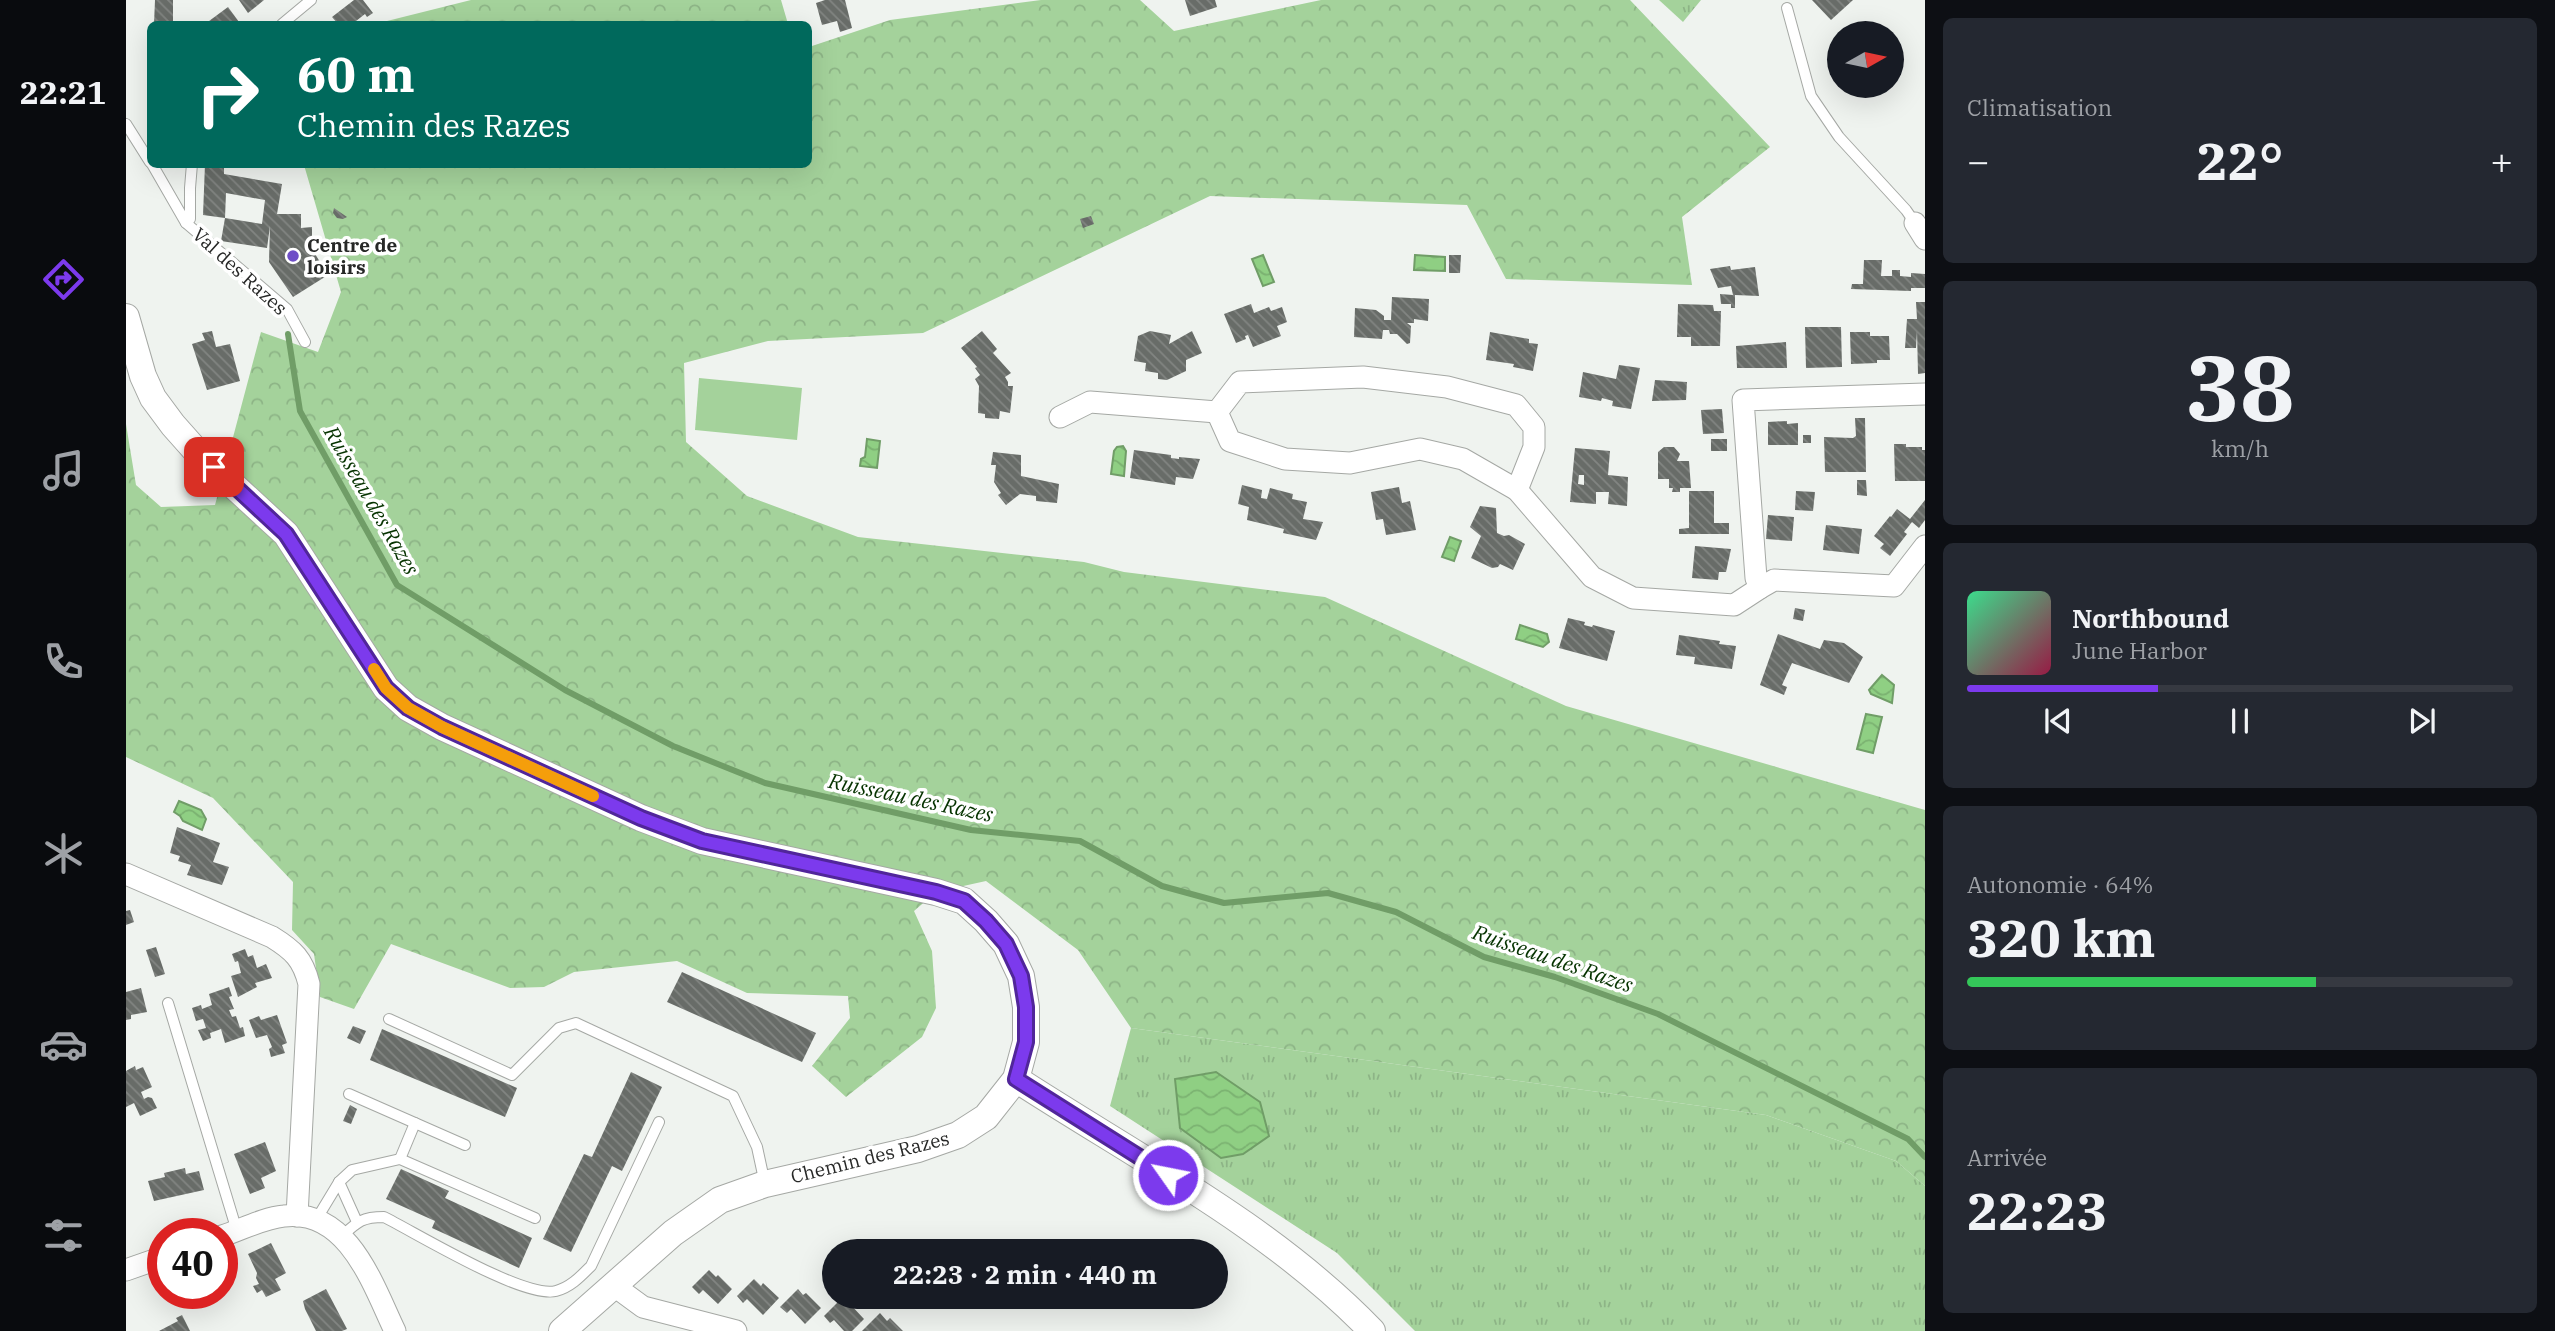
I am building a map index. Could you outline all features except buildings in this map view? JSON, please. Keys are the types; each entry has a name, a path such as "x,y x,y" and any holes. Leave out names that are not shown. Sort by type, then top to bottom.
{"street":[{"name":"Chemin des Razes","path":"126,317 143,376 153,398 197,452 286,534 386,688 408,708 442,727 641,818 702,841 936,892 964,901 1006,944 1021,976 1026,1007 1026,1042 1016,1079 986,1117 958,1135 918,1149 765,1184 720,1200 673,1233 562,1331"},
{"path":"1217,412 1240,382 1363,377 1447,387 1516,405 1534,427 1534,447 1517,490"},
{"path":"1760,588 1756,578 1743,400 1925,394"},
{"path":"1060,417 1090,402 1217,412"},
{"path":"1217,412 1230,440 1285,459 1350,463 1420,449 1463,459 1517,490 1592,577 1633,598 1734,605 1774,580 1894,586 1925,545"},
{"path":"126,874 272,937 290,948 305,967 309,984 307,1218"},
{"path":"1016,1079 1146,1160 1298,1262 1340,1298 1372,1331"},
{"path":"238,1231 283,1216 307,1218 350,1229 367,1273 395,1331"},
{"path":"126,1270 147,1263"},
{"path":"613,1285 643,1307 736,1331"}],"lane":[{"path":"286,21 311,0"},
{"path":"1787,8 1811,96 1839,137 1906,210 1920,231"},
{"name":"Val des Razes","path":"126,124 147,157"},
{"name":"Val des Razes","path":"154,168 186,223 287,309 305,342"},
{"path":"186,223 190,219 192,168"},
{"path":"168,1003 226,1218"},
{"path":"389,1019 512,1075 559,1028 576,1023 733,1096 757,1147 765,1184"},
{"path":"349,1094 465,1145"},
{"path":"340,1182 350,1229 368,1217 384,1217 509,1282 537,1292 556,1291 574,1282 591,1266 659,1122"},
{"path":"400,1159 415,1123"},
{"path":"307,1218 352,1170 400,1159 535,1218"}],"green space":[{"path":"471,0 781,0 787,21 387,21"},
{"path":"1041,0 1140,0 1174,31 1321,0 1630,0 1770,147 1682,217 1692,285 1506,279 1467,205 1210,196 923,333 768,341 684,363 686,442 747,496 858,537 1084,562 1124,572 1325,597 1566,706 1925,810 1925,1186 1896,1161 1766,1115 1131,1028 1078,950 986,881 936,892 914,911 932,951 936,1008 922,1037 846,1097 812,1066 850,1018 848,996 747,993 677,961 574,972 544,987 510,988 391,944 354,1009 320,997 314,954 292,930 293,882 213,798 126,757 126,424 136,485 161,507 215,505 261,332 318,352 341,292 305,168 812,168 812,46 890,20"},
{"path":"1659,0 1701,0 1683,22"},
{"path":"699,378 802,388 797,440 695,430"},
{"path":"1131,1028 1766,1115 1896,1161 1925,1186 1925,1331 1415,1331 1337,1253 1110,1106"}],"water":[{"path":"1263,255 1274,282 1263,286 1252,259"},
{"path":"1415,255 1445,257 1445,271 1414,270"},
{"path":"867,439 880,441 877,468 860,466 861,459 865,457"},
{"path":"1123,446 1126,451 1124,476 1111,474 1114,451"},
{"path":"1450,537 1461,541 1454,561 1442,557"},
{"path":"1520,625 1547,634 1549,642 1543,647 1516,639"},
{"path":"1882,675 1894,685 1892,703 1871,694 1869,690"},
{"path":"1866,714 1882,717 1873,753 1857,749"},
{"path":"179,801 201,810 206,819 202,830 183,821 174,812"},
{"path":"1216,1072 1260,1102 1269,1136 1243,1154 1221,1158 1180,1128 1175,1079"}],"waterway":[{"name":"Ruisseau des Razes","path":"288,334 300,411 397,585 565,690 673,746 765,783 971,830 1080,841 1162,886 1224,903 1328,893 1396,912 1484,957 1555,977 1658,1014 1908,1139 1925,1157"}],"slow traffic":[{"path":"374,669 386,688 408,708 442,727 593,796"}],"place":[{"name":"Centre de loisirs","path":"293,256"}],"route":[{"path":"214,467 286,534 386,688 408,708 442,727 641,818 702,841 936,892 964,901 1006,944 1021,976 1026,1007 1026,1042 1016,1079 1168,1175"}]}
